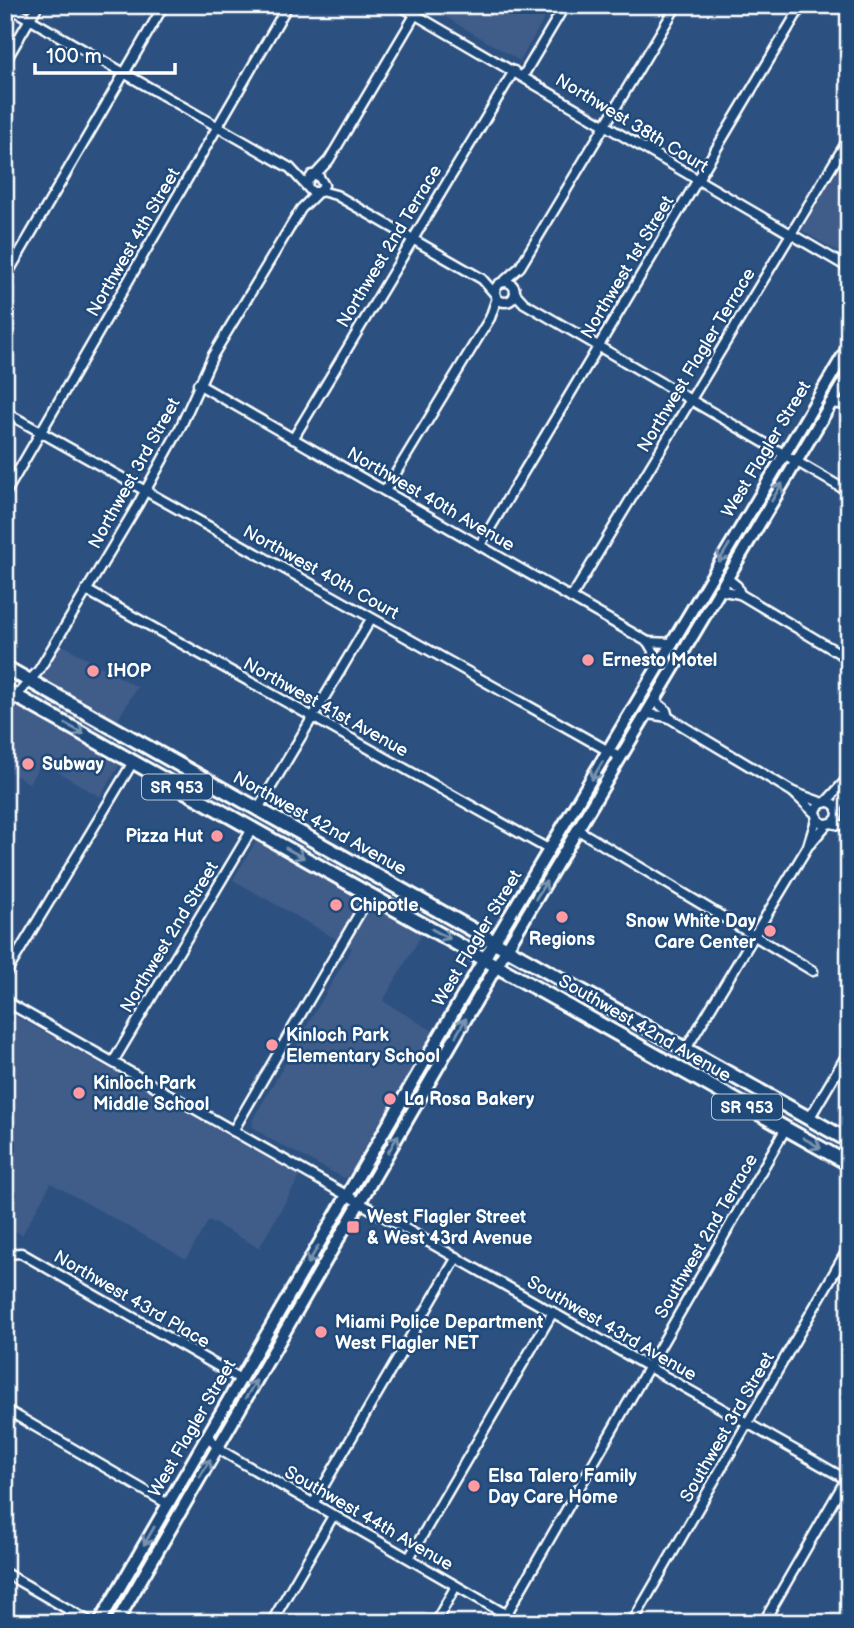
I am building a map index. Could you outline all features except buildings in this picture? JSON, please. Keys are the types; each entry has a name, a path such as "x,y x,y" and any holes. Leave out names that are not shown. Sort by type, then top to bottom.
{"main road":[{"name":"West Flagler Street","path":"99,1623 494,942 849,346"},
{"name":"West Flagler Street","path":"116,1623 497,964 849,373"},
{"name":"Northwest 42nd Avenue","path":"5,667 506,949"},
{"name":"SR 953","path":"10,693 497,964"},
{"path":"252,829 267,823 288,825"},
{"name":"Southwest 42nd Avenue","path":"506,949 849,1141"},
{"name":"Southwest 42nd Avenue","path":"497,964 849,1164"},
{"path":"646,1050 674,1055 685,1049"},
{"path":"676,1066 690,1062 719,1068"},
{"path":"786,1128 812,1120"},
{"path":"168,1504 169,1530"}],"street":[{"path":"5,5 482,279 502,299 524,303 849,492"},
{"path":"5,62 38,5"},
{"path":"5,278 163,5"},
{"name":"Northwest 4th Street","path":"5,494 288,5"},
{"name":"Northwest 38th Court","path":"399,5 849,268"},
{"path":"523,76 565,5"},
{"path":"385,491 502,299 514,291 520,267 677,5"},
{"name":"Northwest 1st Street","path":"480,545 802,5"},
{"name":"Northwest 3rd Street","path":"301,209 310,180 329,160 415,15"},
{"name":"Northwest 2nd Terrace","path":"293,439 514,71"},
{"name":"Northwest Flagler Terrace","path":"571,598 849,138"},
{"name":"Northwest 3rd Street","path":"5,709 10,693 30,681 39,670 145,491 180,428 198,384 301,209 322,186 329,160"},
{"path":"310,180 322,186"},
{"path":"502,299 502,283 520,267"},
{"path":"482,279 512,285 524,303"},
{"name":"Northwest 40th Avenue","path":"198,384 648,642 671,643"},
{"path":"830,403 849,405"},
{"name":"Northwest 40th Court","path":"5,412 621,758"},
{"path":"726,577 737,586 740,594"},
{"name":"Northwest 41st Avenue","path":"86,590 550,850"},
{"path":"719,590 740,594 849,659"},
{"path":"258,809 371,619"},
{"path":"648,642 660,663"},
{"path":"655,701 666,710 668,717"},
{"path":"648,714 668,717 793,792 825,803 838,811 849,825"},
{"path":"5,975 133,762"},
{"path":"808,846 817,816 849,777"},
{"path":"685,1049 808,846 838,811 849,783"},
{"path":"793,792 817,816 829,823 849,825"},
{"name":"Northwest 2nd Street","path":"113,1062 252,829"},
{"path":"578,830 813,971"},
{"path":"233,1131 370,895"},
{"name":"Southwest 43rd Avenue","path":"5,1001 848,1478"},
{"path":"812,1120 849,1051"},
{"name":"Southwest 2nd Terrace","path":"506,1615 786,1128"},
{"name":"Southwest 3rd Street","path":"632,1623 849,1247"},
{"name":"Northwest 43rd Place","path":"6,1253 21,1253 240,1380"},
{"path":"313,1504 457,1257"},
{"path":"409,1559 553,1312"},
{"path":"5,1409 168,1504"},
{"name":"Southwest 44th Avenue","path":"208,1434 217,1448 521,1623"},
{"path":"763,1623 848,1478"},
{"path":"271,1623 334,1516"},
{"path":"5,1573 92,1623"},
{"path":"435,1623 456,1586"}],"shaded area":[{"path":"425,5 552,5 520,61"},
{"path":"849,152 849,258 801,230"},
{"path":"61,644 137,687 99,752 120,764 100,797 42,762 29,783 5,769 5,722 15,704 26,710"},
{"path":"256,841 422,934 383,1001 433,1031 350,1175 344,1178 268,1138 252,1126 253,1119 352,948 233,880"},
{"name":"Kinloch Park Middle School","path":"5,1010 300,1176 259,1248 209,1220 186,1259 51,1183 22,1235 5,1225"}],"place":[{"name":"Ernesto Motel","path":"588,660"},
{"name":"IHOP","path":"93,671"},
{"name":"Subway","path":"28,764"},
{"name":"Pizza Hut","path":"217,836"},
{"name":"Chipotle","path":"336,905"},
{"name":"Regions","path":"562,917"},
{"name":"Snow White Day Care Center","path":"770,931"},
{"name":"Kinloch Park Elementary School","path":"272,1045"},
{"name":"Kinloch Park Middle School","path":"79,1093"},
{"name":"La Rosa Bakery","path":"390,1099"},
{"name":"West Flagler Street & West 43rd Avenue","path":"353,1227"},
{"name":"Miami Police Department West Flagler NET","path":"321,1332"},
{"name":"Elsa Talero Family Day Care Home","path":"474,1486"}]}
